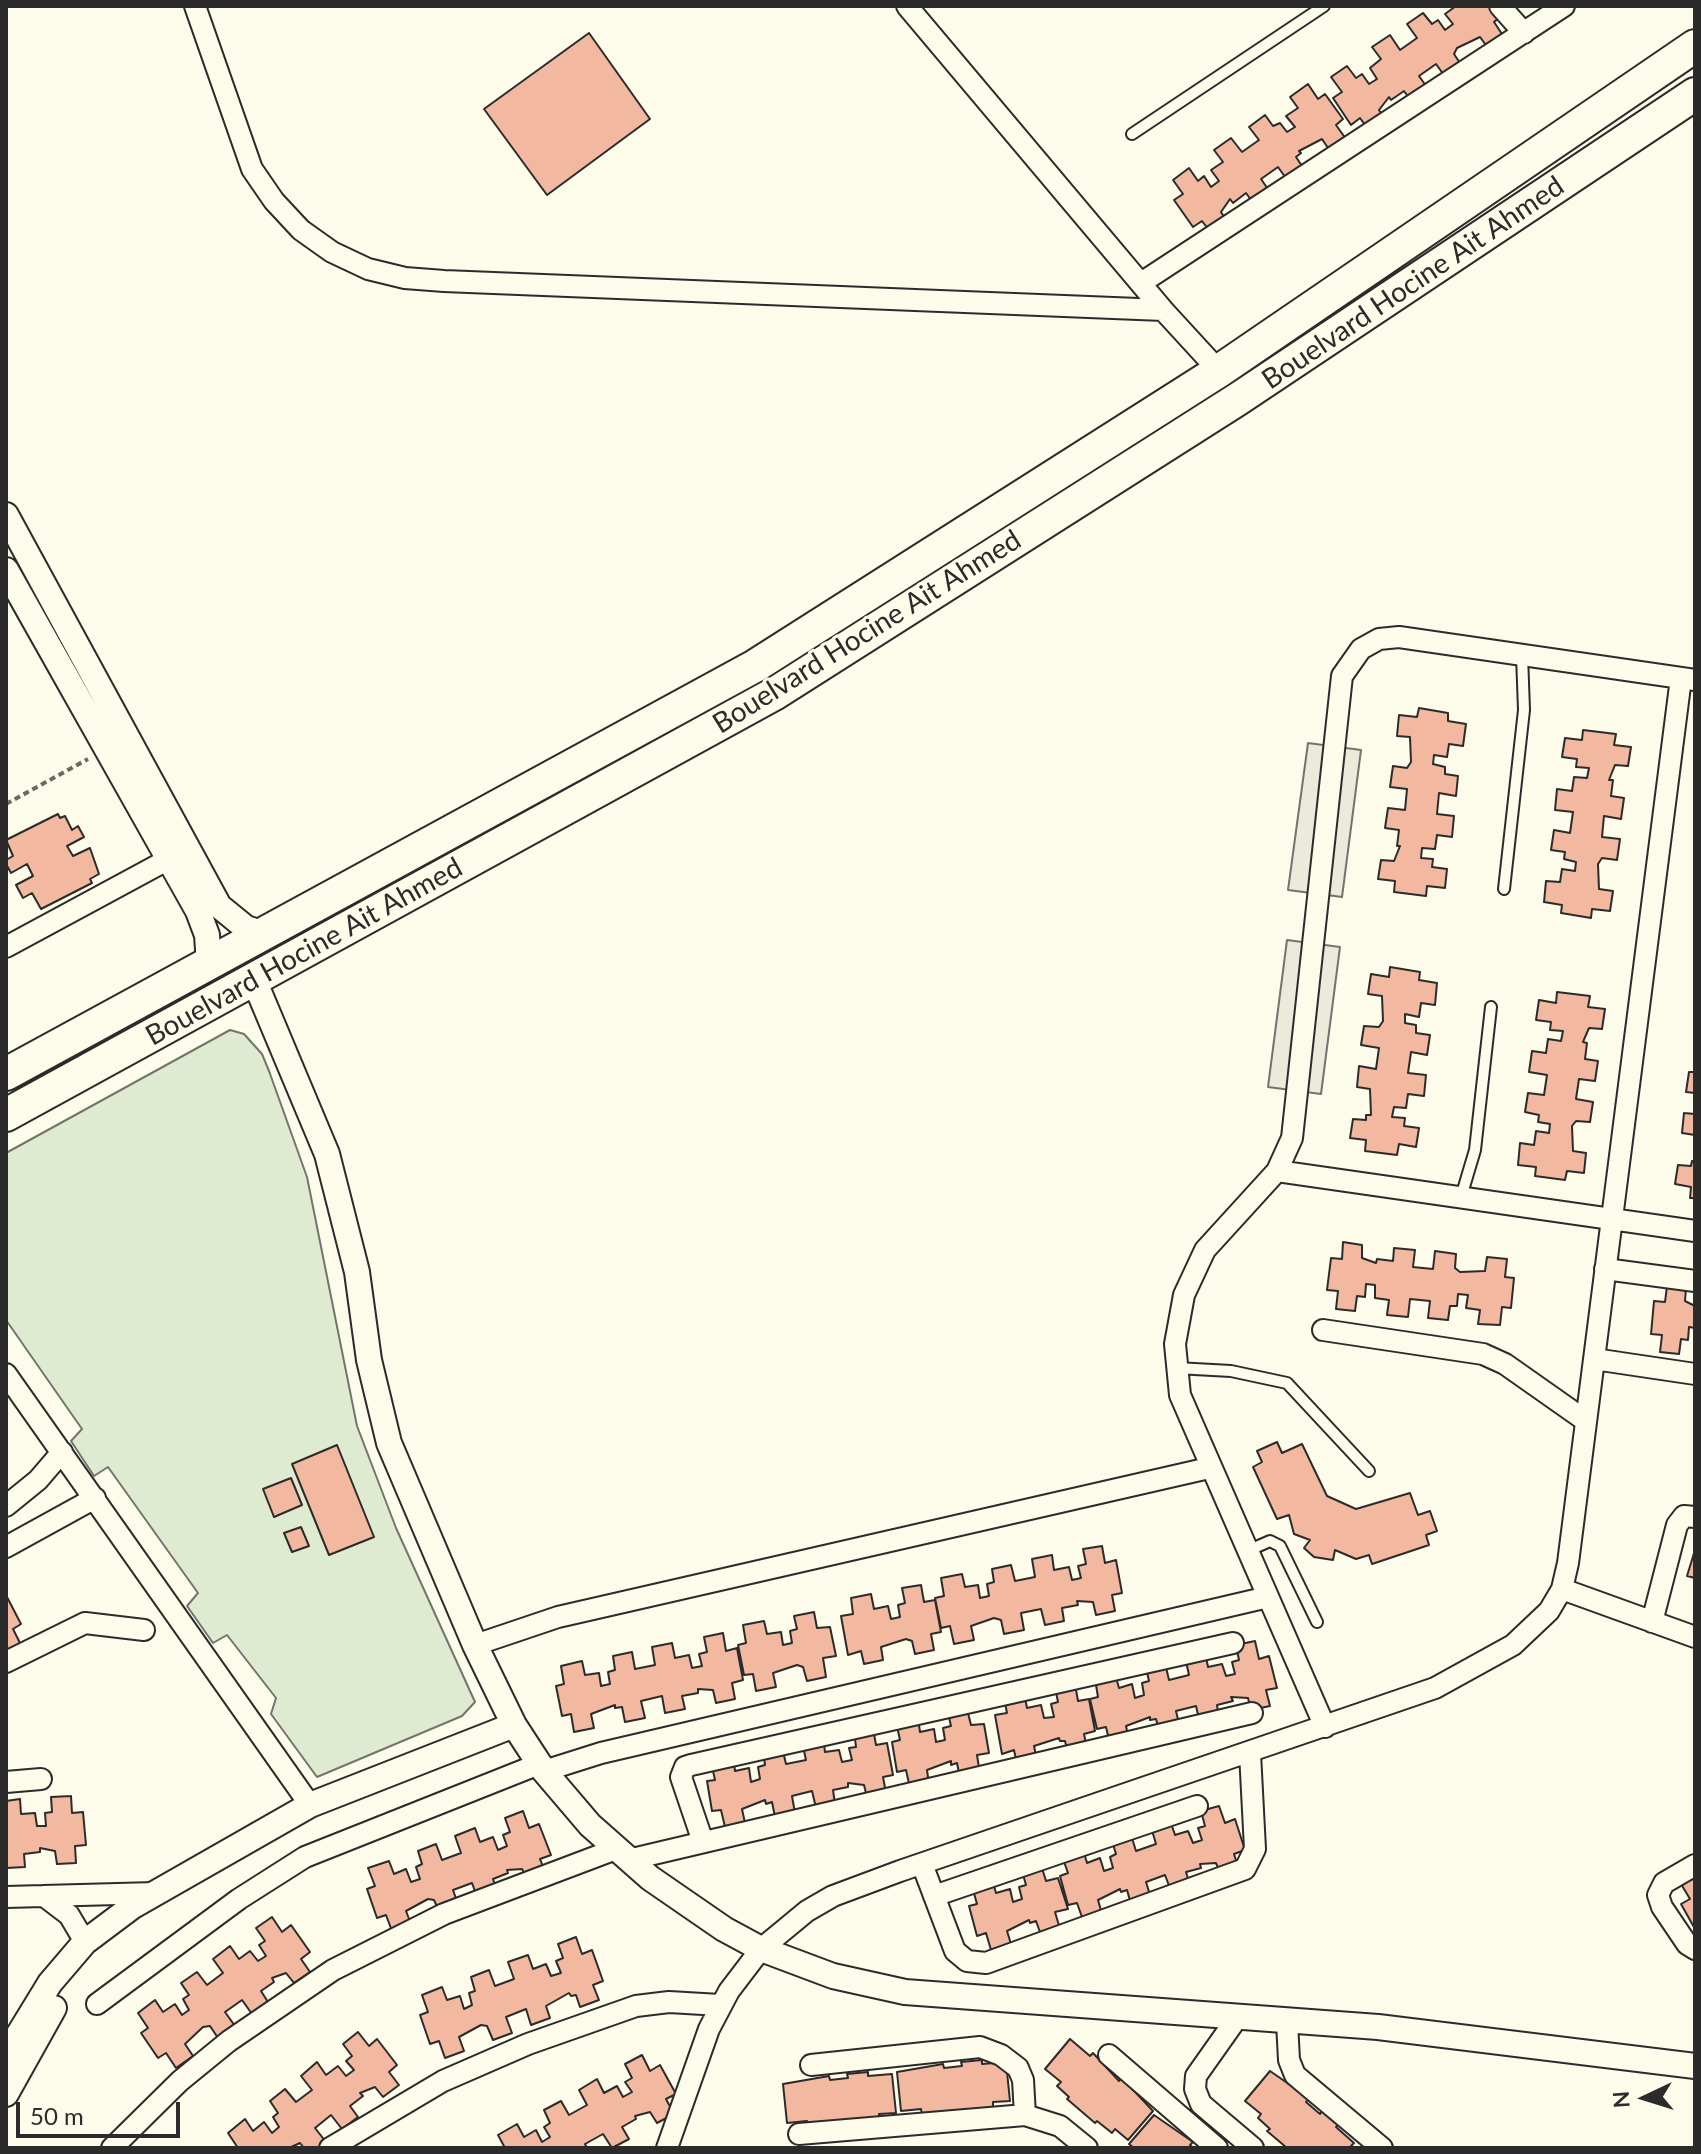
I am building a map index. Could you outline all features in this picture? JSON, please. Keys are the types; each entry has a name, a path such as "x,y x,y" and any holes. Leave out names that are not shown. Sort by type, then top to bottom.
{"main road":[{"path":"6,1074 755,666 1219,371 1695,46"},
{"name":"Bouelvard Hocine Ait Ahmed","path":"6,1115 774,694 1238,399 1695,94"}],"street":[{"path":"195,6 252,169 259,180 301,230 332,252 368,269 405,278 444,281 1163,310"},
{"path":"907,6 1163,310 1219,371"},
{"path":"1500,6 1524,33"},
{"path":"1141,283 1564,6"},
{"path":"6,515 178,854 204,922 209,964"},
{"path":"6,570 105,749 178,854 219,906 239,924 264,934"},
{"path":"667,2148 720,2005 761,1949 782,1929 833,1896 922,1864 1250,1753 1325,1727 1435,1688 1470,1671 1532,1629 1549,1611 1562,1589 1568,1563 1611,1219 1688,679 1388,637 1361,649 1342,676 1295,1122 1289,1149 1277,1171 1220,1230 1193,1272 1178,1319 1176,1368 1180,1395 1209,1468 1325,1727"},
{"path":"6,947 178,854"},
{"path":"254,980 331,1167 357,1272 369,1360 389,1443 475,1645 514,1725 566,1799 622,1855 686,1904 761,1949 833,1976 905,1992 1378,2027 1695,2066"},
{"path":"1277,1171 1695,1231"},
{"path":"1605,1269 1695,1281"},
{"path":"1323,1330 1483,1354 1505,1364 1586,1421"},
{"path":"1594,1359 1695,1374"},
{"path":"7,1378 310,1805"},
{"path":"6,1506 38,1480 62,1452"},
{"path":"475,1645 558,1617 1209,1468"},
{"path":"6,1547 95,1498"},
{"path":"1652,1622 1677,1525 1684,1516 1695,1517"},
{"path":"1562,1589 1695,1637"},
{"path":"97,2004 239,1899 305,1857 541,1767 1268,1597"},
{"path":"6,1662 85,1623 144,1630"},
{"path":"703,1842 681,1777 685,1767 1233,1643"},
{"path":"112,2148 180,2081 229,2041 333,1970 444,1914 622,1855 703,1842 1252,1713"},
{"path":"6,2055 50,1983 85,1942 155,1893 310,1805 514,1725"},
{"path":"922,1864 955,1951 967,1961 980,1964 1239,1873 1250,1863 1255,1849 1250,1753"},
{"path":"6,1782 41,1779"},
{"path":"934,1896 1197,1806"},
{"path":"1695,1865 1664,1883 1658,1895 1679,1932 1695,1949"},
{"path":"6,1897 155,1893"},
{"path":"6,2094 34,2038 64,1993 94,1956 135,1920 155,1893"},
{"path":"44,1896 69,1915 85,1942"},
{"path":"330,2148 443,2081 528,2044 636,2006 669,2002 720,2005"},
{"path":"1237,2018 1196,2076 1195,2089 1201,2104 1253,2148"},
{"path":"1287,2022 1289,2060 1295,2075 1382,2148"},
{"path":"811,2065 980,2047 1001,2055 1018,2068 1023,2080 1025,2115"},
{"path":"1109,2055 1217,2148"},
{"path":"799,2134 1025,2115 1060,2126 1087,2148"}],"lane":[{"path":"1132,134 1324,6"},
{"path":"1504,889 1524,710 1522,655"},
{"path":"1461,1197 1475,1150 1491,1007"},
{"path":"1176,1368 1231,1371 1287,1383 1369,1471"},
{"path":"1247,1551 1270,1541 1280,1546 1317,1622"}],"path":[{"path":"6,804 105,749"}],"green space":[{"path":"230,1030 244,1034 262,1054 269,1071 307,1177 357,1426 396,1528 475,1702 462,1716 317,1777 271,1714 276,1698 227,1635 213,1643 187,1606 198,1593 108,1467 94,1476 71,1441 82,1429 6,1320 6,1153"}],"shaded area":[{"path":"1308,743 1361,750 1342,897 1288,890"},
{"path":"1287,940 1340,947 1321,1094 1268,1087"}],"building":[{"path":"1456,6 1494,6 1501,16 1494,22 1504,37 1488,48 1480,37 1457,48 1454,54 1462,66 1446,78 1436,64 1419,76 1429,90 1412,102 1404,91 1391,100 1389,97 1379,110 1386,120 1370,132 1360,118 1351,125 1333,98 1342,92 1331,77 1347,66 1356,78 1362,74 1369,84 1377,79 1370,68 1381,59 1372,47 1390,35 1400,50 1417,38 1407,24 1423,13 1432,24 1438,20 1445,30 1453,24 1445,14"},
{"path":"589,33 650,119 547,195 484,109"},
{"path":"1308,84 1318,99 1325,94 1343,119 1336,125 1346,139 1330,151 1322,139 1299,151 1301,153 1296,157 1304,169 1288,181 1278,167 1261,179 1270,192 1254,204 1246,193 1233,203 1230,199 1221,212 1228,223 1212,234 1202,221 1193,227 1174,200 1183,194 1173,180 1189,168 1198,181 1204,176 1211,187 1219,181 1211,170 1223,162 1214,150 1231,138 1242,152 1259,140 1249,127 1265,115 1273,126 1280,123 1287,132 1295,127 1286,116 1298,108 1290,97"},
{"path":"1419,708 1448,713 1448,721 1466,724 1463,746 1449,744 1447,757 1434,755 1433,764 1445,767 1445,774 1458,776 1456,796 1439,793 1437,814 1454,816 1452,837 1437,835 1435,849 1422,848 1421,858 1433,859 1432,867 1447,869 1445,888 1427,886 1426,896 1394,892 1395,881 1378,879 1381,860 1394,861 1400,846 1397,846 1399,830 1385,828 1388,808 1405,810 1407,789 1390,787 1393,766 1407,768 1411,762 1410,737 1397,736 1399,715 1417,717"},
{"path":"1583,730 1616,734 1614,745 1631,747 1628,766 1615,765 1609,780 1613,780 1611,796 1624,798 1621,819 1604,816 1602,837 1620,839 1617,860 1602,858 1598,864 1599,889 1613,891 1610,911 1592,909 1591,918 1561,913 1562,905 1544,902 1546,881 1560,882 1562,869 1575,871 1576,862 1564,859 1565,852 1551,850 1554,830 1570,833 1573,812 1555,810 1557,789 1572,791 1574,777 1587,778 1589,768 1576,767 1577,759 1562,757 1565,738 1582,740"},
{"path":"58,814 60,818 65,816 72,830 78,826 84,837 67,846 73,856 90,848 99,874 90,879 92,883 41,909 32,893 23,898 16,885 33,876 27,864 11,873 6,860 13,856 6,840"},
{"path":"1390,967 1420,972 1419,980 1437,983 1435,1005 1421,1003 1419,1017 1405,1014 1405,1023 1416,1025 1416,1033 1430,1035 1427,1055 1411,1052 1408,1073 1426,1075 1424,1096 1408,1094 1406,1108 1394,1107 1392,1117 1405,1118 1404,1126 1419,1128 1416,1147 1399,1144 1397,1155 1365,1151 1366,1140 1350,1138 1353,1119 1366,1120 1366,1115 1371,1115 1370,1089 1357,1087 1359,1066 1376,1069 1379,1048 1361,1045 1364,1026 1379,1027 1383,1021 1382,996 1368,994 1371,974 1389,977"},
{"path":"1557,992 1590,996 1588,1007 1605,1009 1602,1029 1589,1028 1583,1042 1587,1043 1585,1059 1598,1061 1595,1081 1579,1079 1576,1099 1593,1102 1590,1122 1576,1121 1572,1126 1573,1151 1586,1153 1584,1173 1567,1171 1565,1180 1535,1176 1536,1167 1518,1165 1520,1143 1534,1145 1536,1131 1549,1133 1550,1124 1538,1122 1539,1115 1525,1112 1528,1093 1544,1095 1547,1075 1529,1072 1532,1051 1546,1053 1548,1039 1561,1041 1563,1031 1550,1030 1551,1022 1536,1020 1539,1000 1556,1003"},
{"path":"1689,1072 1695,1072 1695,1093 1686,1092"},
{"path":"1684,1113 1695,1114 1695,1135 1682,1133"},
{"path":"1692,1161 1695,1162 1695,1198 1690,1198 1691,1187 1675,1184 1678,1165 1691,1166"},
{"path":"1343,1242 1362,1245 1362,1258 1376,1263 1377,1259 1393,1261 1394,1248 1415,1250 1413,1267 1433,1269 1435,1251 1456,1254 1455,1268 1460,1272 1485,1271 1487,1257 1507,1259 1505,1277 1514,1278 1511,1308 1502,1307 1500,1325 1478,1324 1480,1310 1466,1308 1468,1295 1458,1294 1457,1306 1450,1306 1448,1320 1428,1318 1430,1301 1410,1299 1408,1317 1387,1315 1389,1300 1375,1298 1375,1285 1366,1284 1365,1297 1357,1296 1355,1311 1336,1309 1338,1291 1327,1290 1331,1258 1342,1259"},
{"path":"1667,1286 1686,1288 1685,1301 1695,1306 1695,1328 1689,1327 1688,1340 1681,1339 1679,1354 1660,1352 1662,1335 1651,1334 1654,1301 1665,1302"},
{"path":"1277,1442 1282,1453 1302,1444 1327,1496 1356,1509 1410,1493 1418,1515 1430,1511 1437,1531 1426,1535 1429,1545 1372,1564 1369,1555 1356,1559 1335,1550 1333,1560 1314,1557 1304,1548 1310,1540 1294,1534 1289,1515 1277,1519 1253,1467 1262,1462 1257,1451"},
{"path":"337,1445 374,1537 329,1555 292,1464"},
{"path":"291,1478 302,1505 274,1517 263,1489"},
{"path":"301,1527 309,1546 292,1552 284,1533"},
{"path":"1102,1546 1105,1563 1116,1560 1122,1593 1112,1595 1115,1611 1096,1615 1093,1602 1077,1601 1078,1605 1062,1608 1064,1621 1045,1625 1041,1609 1021,1613 1024,1630 1004,1634 1001,1620 994,1618 971,1626 974,1640 954,1644 950,1626 941,1628 935,1598 944,1596 941,1578 962,1574 965,1587 978,1585 980,1598 989,1596 987,1584 994,1582 992,1569 1011,1565 1015,1581 1035,1577 1032,1559 1052,1555 1054,1570 1069,1567 1072,1580 1081,1578 1078,1566 1086,1564 1083,1549"},
{"path":"1695,1550 1695,1578 1687,1576"},
{"path":"921,1585 924,1602 935,1600 941,1632 931,1634 934,1650 915,1654 912,1641 906,1639 881,1647 883,1660 864,1664 861,1651 848,1655 841,1616 853,1614 851,1598 871,1594 874,1609 888,1606 891,1619 900,1617 898,1605 905,1603 902,1588"},
{"path":"7,1597 21,1624 13,1629 21,1645 6,1653"},
{"path":"814,1612 817,1628 830,1627 836,1656 823,1658 826,1677 807,1681 803,1667 797,1665 773,1673 776,1687 756,1691 753,1674 744,1675 738,1645 746,1643 743,1625 764,1621 767,1634 781,1632 783,1645 792,1643 790,1631 797,1629 794,1616"},
{"path":"723,1633 726,1651 737,1648 743,1680 732,1683 735,1699 716,1703 713,1690 698,1689 698,1693 682,1696 685,1709 665,1713 662,1696 641,1701 645,1718 625,1722 622,1707 615,1708 615,1705 591,1714 594,1728 574,1732 571,1714 562,1716 556,1686 564,1684 561,1666 582,1661 585,1675 599,1673 601,1686 610,1684 608,1672 615,1670 613,1656 632,1652 635,1669 655,1665 652,1647 672,1643 675,1658 689,1655 692,1668 702,1666 699,1654 707,1652 704,1637"},
{"path":"1255,1641 1259,1659 1269,1656 1277,1688 1266,1690 1270,1706 1251,1710 1248,1698 1231,1697 1233,1701 1217,1705 1219,1718 1200,1723 1196,1706 1176,1711 1180,1728 1160,1733 1156,1719 1150,1720 1150,1717 1126,1726 1129,1740 1110,1744 1106,1727 1097,1729 1090,1699 1098,1697 1095,1679 1115,1674 1119,1688 1132,1684 1135,1698 1144,1695 1142,1683 1149,1681 1146,1668 1165,1663 1169,1680 1189,1675 1185,1657 1205,1652 1208,1667 1222,1664 1226,1676 1235,1674 1232,1662 1239,1660 1236,1645"},
{"path":"1075,1684 1078,1701 1089,1699 1095,1731 1084,1734 1087,1749 1068,1753 1065,1741 1059,1738 1034,1746 1037,1760 1017,1764 1014,1750 1002,1754 995,1715 1007,1713 1004,1698 1024,1693 1027,1708 1041,1705 1044,1718 1054,1717 1051,1704 1058,1702 1055,1687"},
{"path":"967,1709 971,1725 984,1724 989,1753 977,1755 980,1774 960,1778 957,1763 951,1765 951,1761 927,1770 929,1784 910,1788 906,1770 897,1772 892,1742 900,1740 896,1722 918,1718 920,1732 934,1729 936,1742 945,1740 943,1728 951,1726 948,1713"},
{"path":"873,1728 876,1745 887,1743 893,1775 883,1777 886,1793 867,1797 864,1785 848,1783 848,1787 833,1790 835,1804 816,1808 812,1791 792,1796 795,1813 775,1817 772,1802 766,1804 765,1800 742,1809 745,1823 725,1827 721,1810 712,1811 707,1781 715,1780 711,1762 733,1757 735,1771 749,1768 751,1782 760,1779 758,1767 765,1765 763,1751 782,1747 786,1764 806,1760 802,1742 823,1737 825,1752 839,1750 842,1762 852,1760 849,1748 856,1747 854,1731"},
{"path":"71,1796 72,1813 83,1812 86,1845 75,1846 76,1863 57,1864 55,1851 40,1848 40,1852 24,1854 25,1867 6,1868 6,1801 20,1799 21,1814 35,1813 37,1826 46,1826 45,1813 52,1812 51,1797"},
{"path":"1219,1806 1225,1823 1235,1819 1245,1850 1234,1854 1239,1870 1221,1875 1216,1863 1200,1864 1201,1868 1186,1872 1190,1885 1171,1891 1165,1875 1146,1882 1151,1898 1131,1904 1127,1890 1121,1892 1120,1889 1098,1900 1102,1914 1083,1920 1077,1903 1068,1905 1060,1876 1068,1873 1062,1856 1083,1849 1087,1863 1100,1858 1104,1871 1113,1868 1110,1857 1116,1854 1112,1841 1131,1835 1136,1851 1156,1844 1151,1827 1170,1820 1175,1835 1188,1831 1193,1843 1202,1840 1198,1828 1205,1826 1201,1811"},
{"path":"523,1811 529,1828 539,1824 551,1855 540,1859 546,1874 528,1880 522,1869 507,1870 508,1873 493,1879 497,1891 478,1899 472,1883 453,1890 459,1907 440,1913 434,1900 428,1899 406,1911 411,1924 392,1931 386,1915 377,1918 367,1889 375,1886 368,1868 389,1861 394,1874 406,1869 411,1882 420,1879 416,1867 422,1864 418,1851 436,1844 442,1860 461,1853 455,1836 475,1828 480,1842 493,1837 498,1850 507,1846 503,1835 510,1832 505,1818"},
{"path":"1041,1865 1046,1881 1058,1878 1068,1909 1055,1912 1060,1929 1041,1935 1036,1921 1030,1923 1029,1920 1007,1931 1011,1944 991,1950 986,1933 977,1936 969,1906 977,1904 972,1886 992,1879 996,1893 1010,1889 1013,1902 1022,1899 1019,1887 1026,1885 1022,1871"},
{"path":"1695,1875 1695,1929 1681,1904 1690,1899 1681,1884"},
{"path":"272,1917 282,1932 291,1925 310,1952 301,1959 310,1972 294,1983 286,1973 272,1978 274,1982 261,1991 268,2002 252,2014 242,2000 225,2012 235,2026 218,2038 210,2026 203,2027 185,2044 193,2056 176,2068 166,2053 158,2058 141,2033 148,2028 138,2013 155,2000 163,2012 175,2004 182,2015 189,2010 183,1999 189,1995 181,1983 197,1972 207,1985 223,1973 213,1959 230,1946 239,1959 250,1951 258,1961 266,1956 259,1945 265,1941 256,1928"},
{"path":"576,1937 582,1954 592,1950 603,1981 593,1985 599,2000 580,2007 576,1995 569,1993 546,2006 550,2018 531,2025 526,2009 506,2017 512,2033 493,2040 487,2026 481,2025 459,2037 464,2051 445,2058 439,2041 430,2044 420,2015 428,2012 422,1995 442,1987 447,2000 460,1996 464,2009 472,2005 469,1993 475,1991 471,1977 489,1970 495,1986 514,1979 508,1962 528,1955 533,1969 546,1964 551,1976 561,1973 556,1961 563,1958 558,1944"},
{"path":"358,2032 369,2046 377,2039 397,2065 389,2072 399,2085 383,2097 375,2087 360,2093 363,2096 350,2106 358,2117 342,2129 331,2115 315,2128 326,2142 318,2148 304,2148 300,2143 289,2148 238,2148 228,2133 245,2119 253,2131 264,2122 272,2133 279,2127 273,2117 278,2113 270,2101 285,2089 296,2102 312,2090 301,2076 317,2062 326,2075 338,2066 346,2076 354,2070 346,2061 352,2056 343,2044"},
{"path":"1070,2039 1090,2056 1093,2053 1119,2081 1122,2078 1153,2111 1128,2140 1115,2129 1112,2133 1097,2121 1095,2123 1067,2099 1069,2097 1057,2086 1061,2082 1045,2069"},
{"path":"642,2055 650,2071 660,2065 676,2094 666,2099 674,2114 657,2123 650,2112 635,2116 636,2119 622,2127 629,2139 612,2148 603,2134 585,2144 587,2148 505,2148 498,2135 517,2124 524,2137 536,2130 542,2142 550,2137 544,2127 550,2123 544,2110 561,2101 569,2115 587,2105 579,2090 597,2079 604,2093 617,2086 623,2097 632,2092 625,2082 632,2078 625,2064"},
{"path":"982,2060 982,2064 1006,2062 1010,2101 993,2102 993,2108 922,2115 921,2109 901,2111 897,2072 943,2064 944,2068 962,2066 961,2062"},
{"path":"1270,2071 1309,2098 1306,2102 1320,2114 1323,2110 1354,2143 1349,2148 1287,2148 1267,2131 1270,2129 1258,2118 1261,2114 1245,2101"},
{"path":"868,2072 868,2076 892,2074 896,2113 879,2114 879,2120 808,2126 807,2121 787,2123 783,2084 829,2076 830,2080 848,2078 847,2074"},
{"path":"1154,2115 1193,2142 1190,2145 1193,2148 1134,2148 1129,2144"}]}
